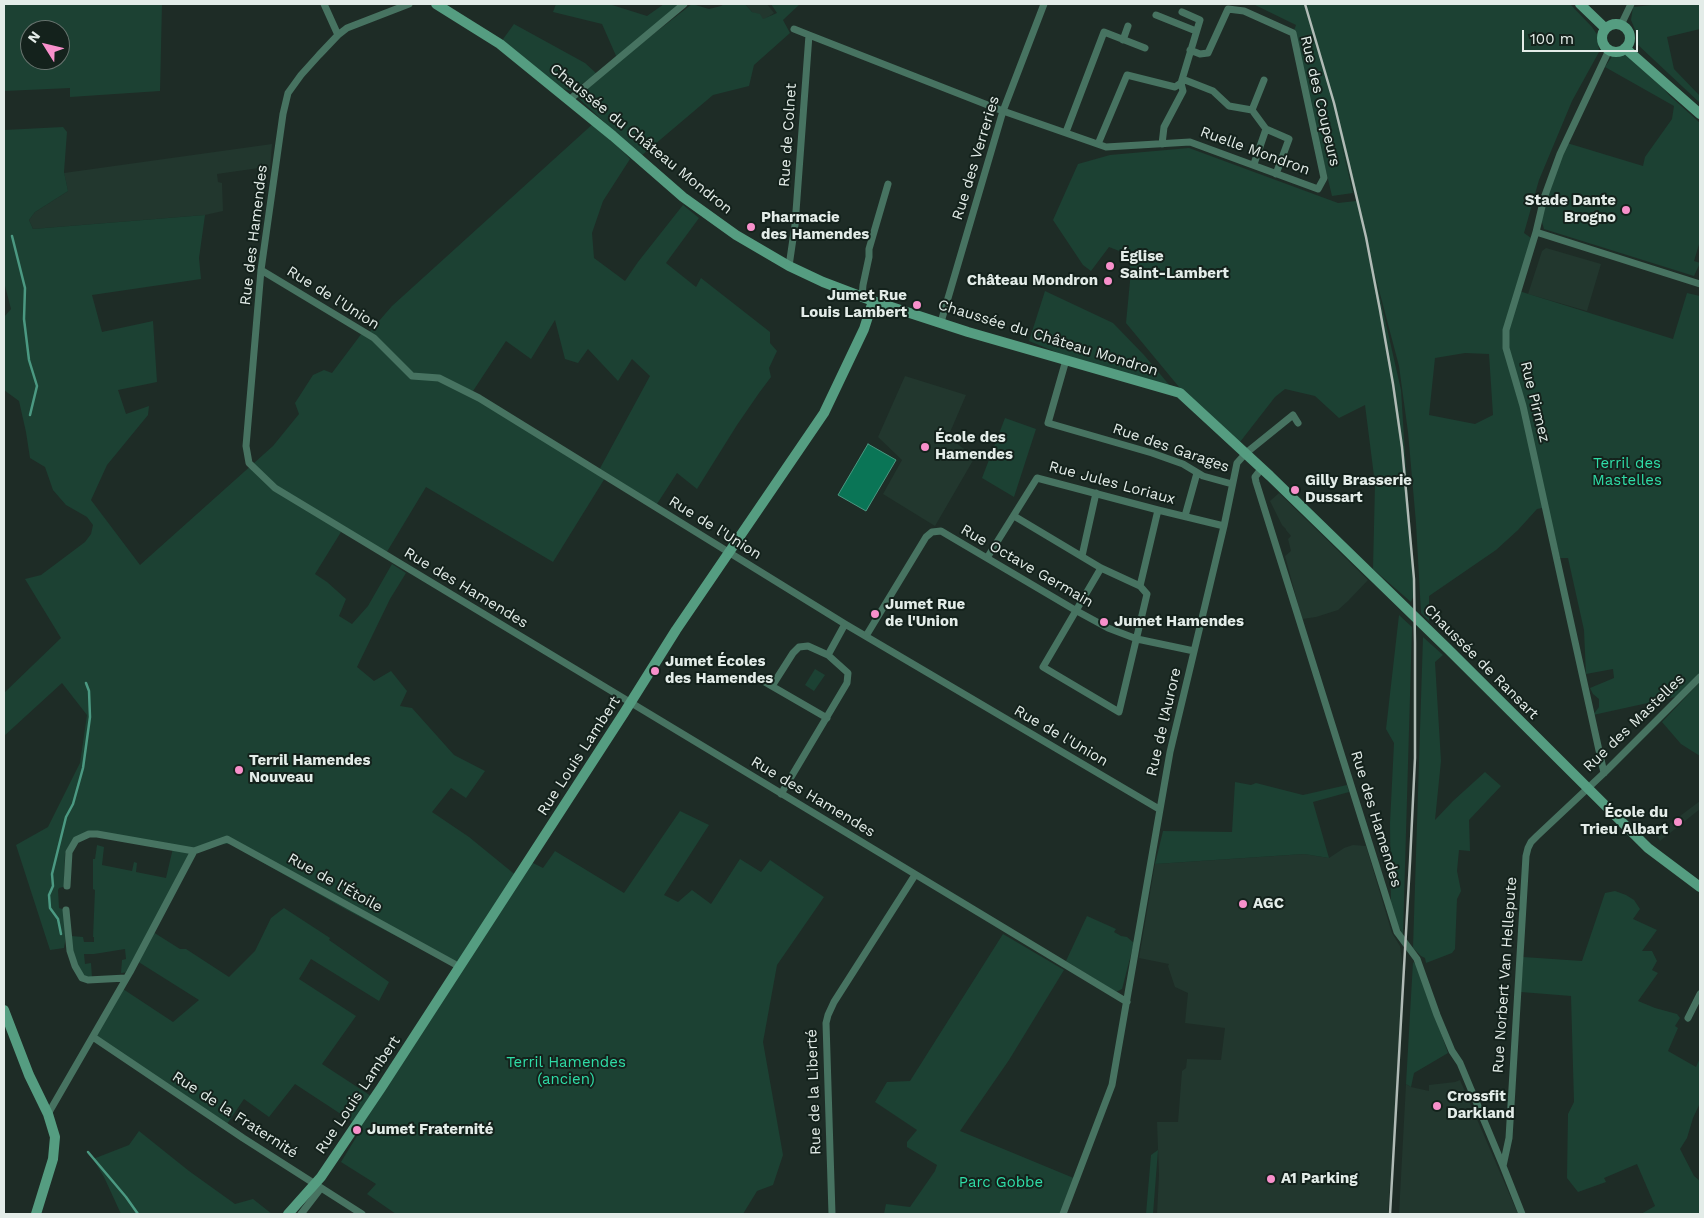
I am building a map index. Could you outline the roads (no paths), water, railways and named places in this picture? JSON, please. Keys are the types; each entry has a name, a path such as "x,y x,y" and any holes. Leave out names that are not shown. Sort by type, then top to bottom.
{"main road":[{"name":"Chaussée du Château Mondron","path":"436,4 500,44 635,154 683,197 736,234 789,266 823,282 873,301 968,332 1180,393 1246,453"},
{"path":"1580,4 1605,28"},
{"path":"1612,24 1621,25 1628,31 1630,37 1628,44 1617,52 1609,50 1602,41 1605,28 1612,24"},
{"path":"1625,48 1700,114"},
{"name":"Rue Louis Lambert","path":"288,1214 318,1186 728,553 824,413 864,329 873,301"},
{"name":"Chaussée de Ransart","path":"1246,453 1448,649 1648,848 1700,887"},
{"path":"4,1010 29,1075 48,1114 55,1137 55,1148 36,1214"}],"street":[{"path":"324,4 338,35"},
{"name":"Rue des Hamendes","path":"409,4 347,28 338,35 301,75 288,93 283,114 261,270 246,446 249,463 269,484 630,704 1127,1002"},
{"path":"569,100 684,4"},
{"name":"Rue des Verreries","path":"941,322 1003,111 1044,4"},
{"path":"1621,25 1631,4"},
{"name":"Rue des Coupeurs","path":"1190,50 1200,54 1208,53 1228,9 1244,11 1293,33 1324,178 1318,189"},
{"path":"1162,144 1164,127 1182,91 1181,83 1200,20 1182,12"},
{"path":"1156,15 1196,31"},
{"path":"1123,40 1128,26"},
{"path":"794,30 1003,111"},
{"path":"1066,132 1104,32 1145,48"},
{"name":"Rue de Colnet","path":"789,266 795,225 809,35"},
{"name":"Rue Pirmez","path":"1604,773 1523,406 1506,348 1506,330 1536,232 1544,198 1560,154 1609,50"},
{"path":"1098,144 1127,75 1175,87 1185,80 1212,91 1230,106 1252,110 1266,129 1289,138 1276,174"},
{"path":"1252,110 1264,80"},
{"name":"Ruelle Mondron","path":"1003,111 1106,147 1190,142 1318,189"},
{"path":"1254,164 1266,129"},
{"path":"862,296 870,257 869,250 888,184"},
{"path":"1536,232 1700,284"},
{"name":"Rue de l'Union","path":"261,270 374,338 409,374 416,377 445,380 474,396 845,624 1159,809"},
{"name":"Rue des Garages","path":"1066,360 1048,424 1152,452 1183,464 1203,476 1232,484"},
{"path":"1246,453 1293,415 1298,423"},
{"name":"Rue de l'Aurore","path":"1063,1214 1112,1085 1170,752 1224,526 1237,463 1246,453"},
{"name":"Rue des Hamendes","path":"1262,468 1255,477 1256,482 1397,932 1417,958 1437,1014 1452,1050 1460,1063 1503,1166"},
{"name":"Rue Jules Loriaux","path":"1185,516 1196,473"},
{"name":"Rue Jules Loriaux","path":"987,558 1038,478 1224,526"},
{"path":"1082,556 1096,493"},
{"path":"1140,586 1158,510"},
{"path":"1014,516 1101,568 1140,586 1147,594 1119,712 1043,667 1101,568"},
{"name":"Rue Octave Germain","path":"866,636 926,537 932,532 941,531 1108,628 1137,639 1194,651"},
{"path":"828,655 845,624"},
{"path":"772,686 793,653 800,647 808,646 828,655 848,673 847,682 781,794"},
{"name":"Rue des Mastelles","path":"1586,788 1604,773 1700,677"},
{"path":"763,681 827,718"},
{"name":"Rue Norbert Van Hellepute","path":"1503,1166 1509,1138 1526,856 1531,842 1586,788"},
{"path":"48,1114 126,978 194,851 113,836 89,834 76,840 69,852 67,886"},
{"name":"Rue de l'Étoile","path":"194,851 227,839 460,968"},
{"name":"Rue de la Liberté","path":"832,1214 826,1023 834,1002 915,875"},
{"path":"66,910 70,951 75,966 82,978 88,980 126,978"},
{"path":"1688,1018 1700,994"},
{"name":"Rue de la Fraternité","path":"93,1037 235,1133 362,1214"},
{"path":"1503,1166 1522,1214"},
{"path":"301,1214 318,1186"}],"waterway":[{"path":"12,236 25,288 24,319 29,360 37,386 30,415"},
{"path":"61,934 58,919 50,908 49,895 53,886 52,874 66,817 73,804 83,768 90,717 89,691 86,683"},
{"path":"88,1152 138,1214"}],"railway":[{"path":"1305,4 1334,103 1366,237 1380,310 1402,447 1414,579 1415,758 1390,1214"}],"place":[{"name":"Stade Dante Brogno","path":"1626,210"},
{"name":"Pharmacie des Hamendes","path":"751,227"},
{"name":"Église Saint-Lambert","path":"1110,266"},
{"name":"Château Mondron","path":"1108,281"},
{"name":"Jumet Rue Louis Lambert","path":"917,305"},
{"name":"École des Hamendes","path":"925,447"},
{"name":"Gilly Brasserie Dussart","path":"1295,490"},
{"name":"Jumet Rue de l'Union","path":"875,614"},
{"name":"Jumet Hamendes","path":"1104,622"},
{"name":"Jumet Écoles des Hamendes","path":"655,671"},
{"name":"Terril Hamendes Nouveau","path":"239,770"},
{"name":"École du Trieu Albart","path":"1678,822"},
{"name":"AGC","path":"1243,904"},
{"name":"Crossfit Darkland","path":"1437,1106"},
{"name":"Jumet Fraternité","path":"357,1130"},
{"name":"A1 Parking","path":"1271,1179"}],"park label":[{"name":"Terril des Mastelles","path":"1627,472"},
{"name":"Terril Hamendes (ancien)","path":"566,1072"},
{"name":"Parc Gobbe","path":"1001,1183"}]}
